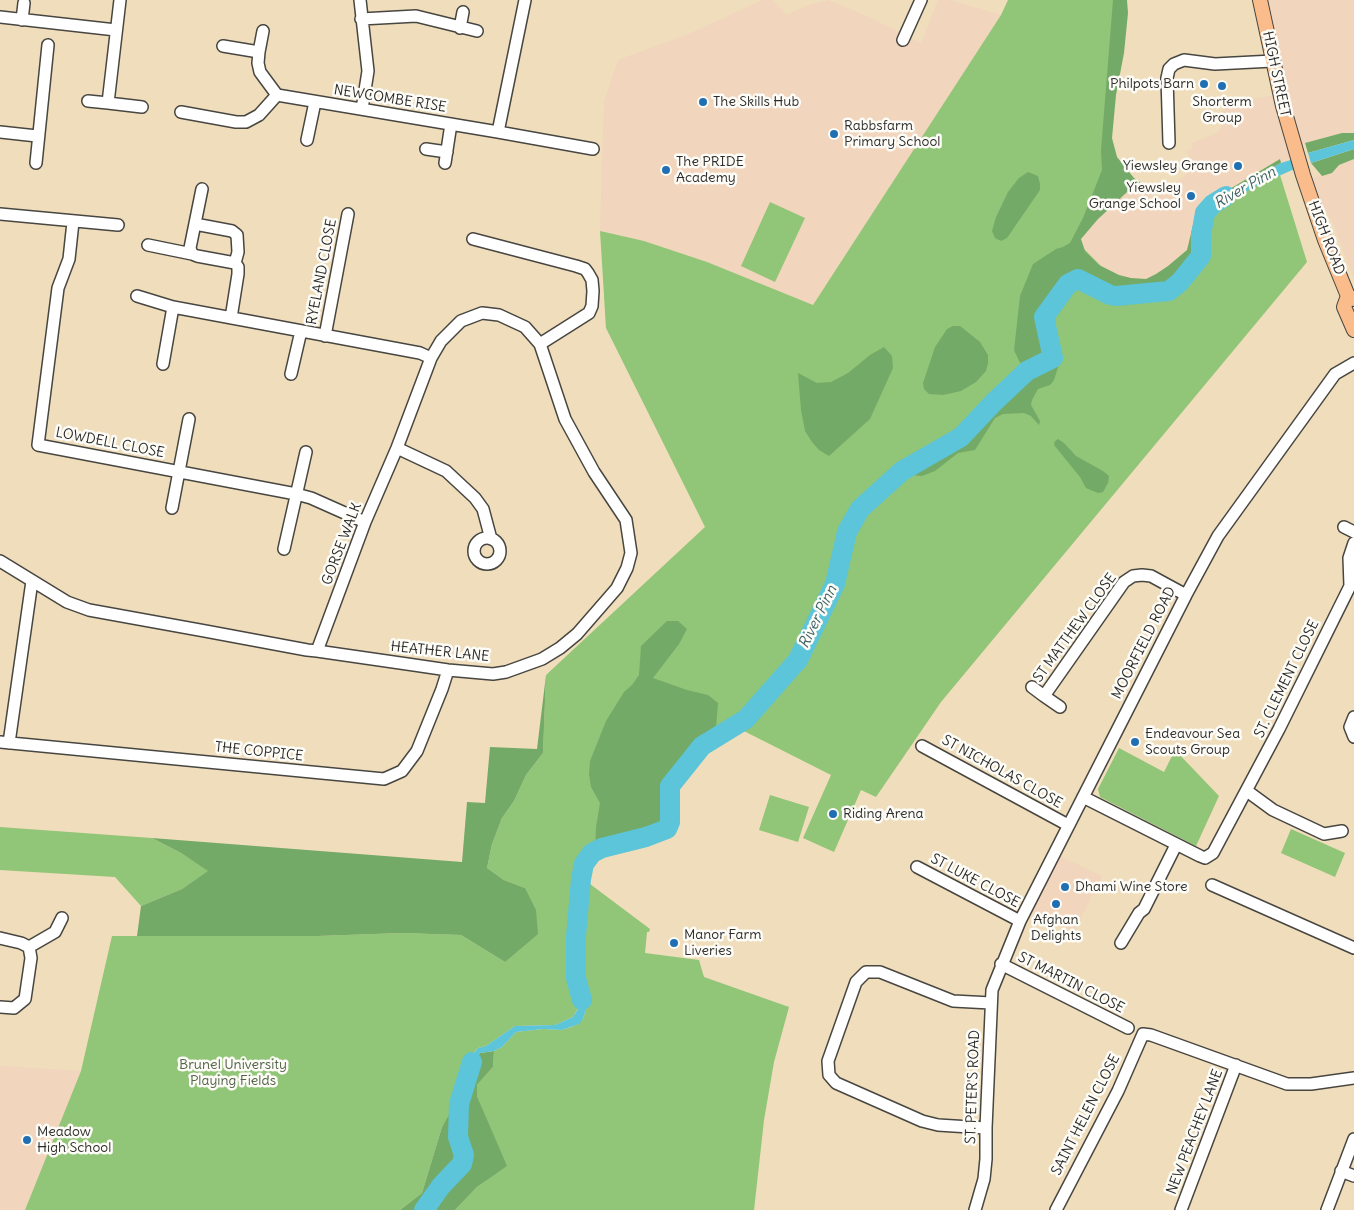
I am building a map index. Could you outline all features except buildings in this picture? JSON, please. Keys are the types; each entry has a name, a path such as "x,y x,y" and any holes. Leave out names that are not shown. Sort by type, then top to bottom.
{"main road":[{"name":"HIGH STREET","path":"1260,0 1294,147 1302,173"},
{"name":"HIGH ROAD","path":"1302,173 1325,240 1351,297 1344,307 1354,330"}],"street":[{"path":"108,103 120,0"},
{"path":"360,0 368,71 362,109"},
{"path":"498,132 525,0"},
{"path":"903,40 921,0"},
{"path":"22,20 24,3"},
{"path":"460,28 463,12"},
{"path":"361,19 416,16 477,31"},
{"path":"0,17 116,30"},
{"path":"181,112 236,122 246,122 259,115 277,95 260,72 258,62 263,31"},
{"path":"36,162 37,136 48,45"},
{"path":"223,46 260,52"},
{"path":"1169,143 1167,78 1169,70 1174,64 1184,60 1215,64 1273,60"},
{"name":"NEWCOMBE RISE","path":"277,95 593,149"},
{"path":"88,101 142,108"},
{"path":"307,140 315,102"},
{"path":"426,149 446,158 451,124"},
{"path":"0,132 37,136"},
{"path":"192,254 190,248 202,189"},
{"path":"0,214 118,225"},
{"name":"RYELAND CLOSE","path":"325,336 348,214"},
{"name":"LOWDELL CLOSE","path":"73,222 69,259 58,288 38,445 296,494 311,498 365,522"},
{"path":"195,224 232,231 237,235 238,247 235,263 238,274 231,318"},
{"path":"473,239 576,266 585,269 588,273 593,284 592,306 589,314 540,344"},
{"path":"148,245 235,263"},
{"name":"RYELAND CLOSE","path":"136,296 173,307 420,353 431,358"},
{"path":"163,364 173,307"},
{"name":"HEATHER LANE","path":"0,561 67,602 89,610 317,651 448,670 500,673 519,669 542,659 560,648 577,634 617,588 627,568 631,552 626,520 594,472 565,419 540,344 525,327 499,315 482,314 468,318 456,325"},
{"name":"GORSE WALK","path":"317,651 365,522 397,448 431,358 441,341 456,325"},
{"path":"292,374 301,331"},
{"name":"MOORFIELD ROAD","path":"1001,964 1020,921 1068,825 1186,594 1226,523 1335,374 1354,363"},
{"path":"172,508 189,420"},
{"path":"397,448 446,471 474,498 483,509 491,539"},
{"path":"284,549 306,452"},
{"name":"ST. CLEMENT CLOSE","path":"1083,797 1176,845 1203,857 1211,855 1247,792 1350,586 1349,558 1354,543"},
{"name":"ST MATTHEW CLOSE","path":"1044,696 1124,582 1133,576 1142,574 1151,576 1186,594"},
{"path":"5,742 32,581"},
{"name":"THE COPPICE","path":"5,742 384,779 402,771 417,751 448,670"},
{"name":"ST MATTHEW CLOSE","path":"1032,687 1060,707"},
{"path":"1354,717 1350,727 1354,737"},
{"name":"ST NICHOLAS CLOSE","path":"922,746 1068,825"},
{"path":"1247,792 1272,810 1324,834 1342,830"},
{"path":"1121,943 1144,909 1176,845"},
{"name":"ST LUKE CLOSE","path":"917,867 1020,921"},
{"path":"1212,885 1354,948"},
{"path":"29,947 55,932 62,918"},
{"path":"0,938 29,947"},
{"path":"0,1007 14,1008 25,999 31,958 29,947"},
{"name":"ST. PETER'S ROAD","path":"975,1210 984,1179 990,1003 992,990 1001,964"},
{"name":"ST MARTIN CLOSE","path":"1001,964 1128,1028"},
{"path":"986,1128 938,1125 922,1121 836,1083 829,1075 828,1061 856,982 866,972 880,972 953,1001 990,1003"},
{"name":"SAINT HELEN CLOSE","path":"1056,1210 1118,1091 1143,1034 1151,1035 1236,1066"},
{"name":"NEW PEACHEY LANE","path":"1181,1210 1236,1066 1287,1084 1311,1084 1354,1078"},
{"path":"1327,1210 1354,1139"},
{"path":"1341,1172 1354,1176"}],"shaded area":[{"path":"762,0 773,0 786,15 806,6 828,0 858,12 921,43 938,0 951,0 1001,15 813,305 707,262 644,241 600,231 604,101 618,60 691,33"},
{"path":"1262,0 1354,0 1354,133 1342,133 1296,146"},
{"name":"Yiewsley Grange School","path":"1279,95 1297,158 1281,163 1206,206 1202,211 1199,255 1179,281 1168,290 1129,294 1075,240 1127,192 1141,183 1157,198 1193,169 1187,150 1193,148 1192,143 1219,132 1222,124 1223,107 1233,101"},
{"path":"1354,159 1354,280 1332,221 1305,180 1332,173 1339,165"},
{"path":"1060,856 1102,876 1074,932 1031,911"},
{"name":"Meadow High School","path":"0,1066 81,1071 25,1210 0,1210"}],"green space":[{"name":"Brunel University Playing Fields","path":"1008,0 1116,0 1110,136 1127,192 1075,240 1129,294 1110,293 1095,287 1116,296 1169,291 1180,282 1200,256 1203,223 1208,214 1254,187 1280,175 1307,262 941,702 876,797 861,790 834,852 803,838 831,775 736,727 704,750 674,787 675,820 669,832 595,856 587,867 586,881 650,929 647,932 645,953 699,960 704,977 789,1007 774,1062 764,1120 754,1210 455,1210 477,1187 506,1166 477,1096 477,1085 493,1067 494,1051 502,1047 516,1032 543,1029 562,1030 574,1026 583,1019 587,1006 577,972 581,1003 573,1017 555,1025 515,1026 486,1046 478,1048 472,1055 465,1065 464,1088 442,1127 422,1193 400,1210 25,1210 81,1071 112,936 318,936 402,933 461,935 505,962 525,888 504,880 487,868 492,844 502,818 514,801 526,775 543,753 546,675 705,527 606,328 600,231 644,241 707,262 813,305 1001,15"},
{"path":"1113,0 1127,0 1128,13 1112,138 1117,157 1134,178 1141,183 1127,192 1098,219 1081,239 1085,251 1099,265 1119,275 1131,278 1146,279 1156,274 1187,250 1194,221 1199,210 1213,199 1280,159 1281,163 1226,194 1202,211 1199,255 1179,281 1168,290 1116,294 1078,279 1068,284 1044,317 1053,358 1027,371 1019,361 1014,350 1020,296 1033,264 1056,249 1070,243 1083,218 1102,170 1101,150"},
{"path":"1342,133 1354,133 1354,140 1308,153 1305,143"},
{"path":"1354,149 1354,159 1339,165 1332,173 1322,176 1311,163"},
{"path":"1028,172 1038,176 1040,190 1007,238 1001,241 995,238 992,231 996,217 1008,192 1019,178"},
{"path":"770,202 805,218 775,282 741,266"},
{"path":"953,326 960,326 980,342 988,355 986,371 976,382 961,391 943,395 929,394 924,389 923,383 935,347 947,329"},
{"path":"884,347 892,356 893,368 870,419 829,456 819,450 805,431 798,373 817,383 831,382 848,373 870,355"},
{"path":"1061,358 1054,380 1050,385 1038,389 1032,400 1031,405 1040,421 1039,425 1031,416 1024,413 1003,414 995,418 975,450 958,453 935,471 922,476 910,475 911,471 962,442 1010,390 1034,376 1055,359"},
{"path":"1058,439 1076,456 1109,476 1108,483 1103,492 1098,493 1086,488 1080,477 1054,445"},
{"path":"667,621 678,621 687,629 679,644 653,678 708,695 718,703 716,728 711,745 704,750 674,787 675,820 669,832 595,856 596,827 600,803 591,787 590,761 606,721 624,692 639,675 641,646"},
{"path":"546,675 543,753 526,775 514,801 502,818 492,844 487,868 504,880 525,888 536,910 538,934 505,962 461,935 402,933 318,936 137,936 141,906 182,889 208,871 181,853 152,838 462,862 467,802 485,803 490,747 537,749"},
{"path":"1119,748 1164,772 1175,750 1219,796 1196,846 1100,797 1098,789"},
{"name":"Riding Arena","path":"770,795 809,807 798,842 759,830"},
{"path":"0,827 152,838 181,853 209,871 182,889 141,906 115,877 0,870"},
{"path":"1291,829 1345,853 1335,877 1281,853"},
{"path":"494,1051 493,1067 477,1085 477,1096 507,1166 477,1187 455,1210 400,1210 422,1193 442,1127 471,1074 473,1065 480,1053"}],"water":[{"path":"1354,140 1354,149 1311,163 1308,153"},
{"path":"1297,158 1299,167 1254,187 1208,214 1202,211 1226,194 1281,163"},
{"path":"577,971 587,1006 583,1019 579,1024 562,1030 543,1029 516,1032 502,1047 494,1051 480,1053 464,1088 465,1065 478,1048 486,1046 515,1026 555,1025 573,1017 581,1004 572,982"}],"waterway":[{"name":"River Pinn","path":"582,1000 576,978 576,936 584,864 592,853 602,848 646,837 667,829 670,822 670,786 702,746 746,719 798,660 835,584 847,532 860,509 902,471 961,437 1027,371 1053,358 1044,317 1068,284 1078,279 1110,295 1116,296 1169,291 1180,282 1201,256 1201,235 1205,213 1213,204 1226,196"},
{"name":"River Pinn","path":"424,1210 441,1186 462,1164 464,1155 458,1137 459,1104 472,1062"}],"place":[{"name":"Philpots Barn","path":"1204,84"},
{"name":"Shorterm Group","path":"1222,86"},
{"name":"The Skills Hub","path":"703,102"},
{"name":"Rabbsfarm Primary School","path":"834,134"},
{"name":"Yiewsley Grange","path":"1238,166"},
{"name":"The PRIDE Academy","path":"666,170"},
{"name":"Yiewsley Grange School","path":"1191,196"},
{"name":"Endeavour Sea Scouts Group","path":"1135,742"},
{"name":"Riding Arena","path":"833,814"},
{"name":"Dhami Wine Store","path":"1065,887"},
{"name":"Afghan Delights","path":"1056,904"},
{"name":"Manor Farm Liveries","path":"674,943"},
{"name":"Meadow High School","path":"27,1140"}]}
